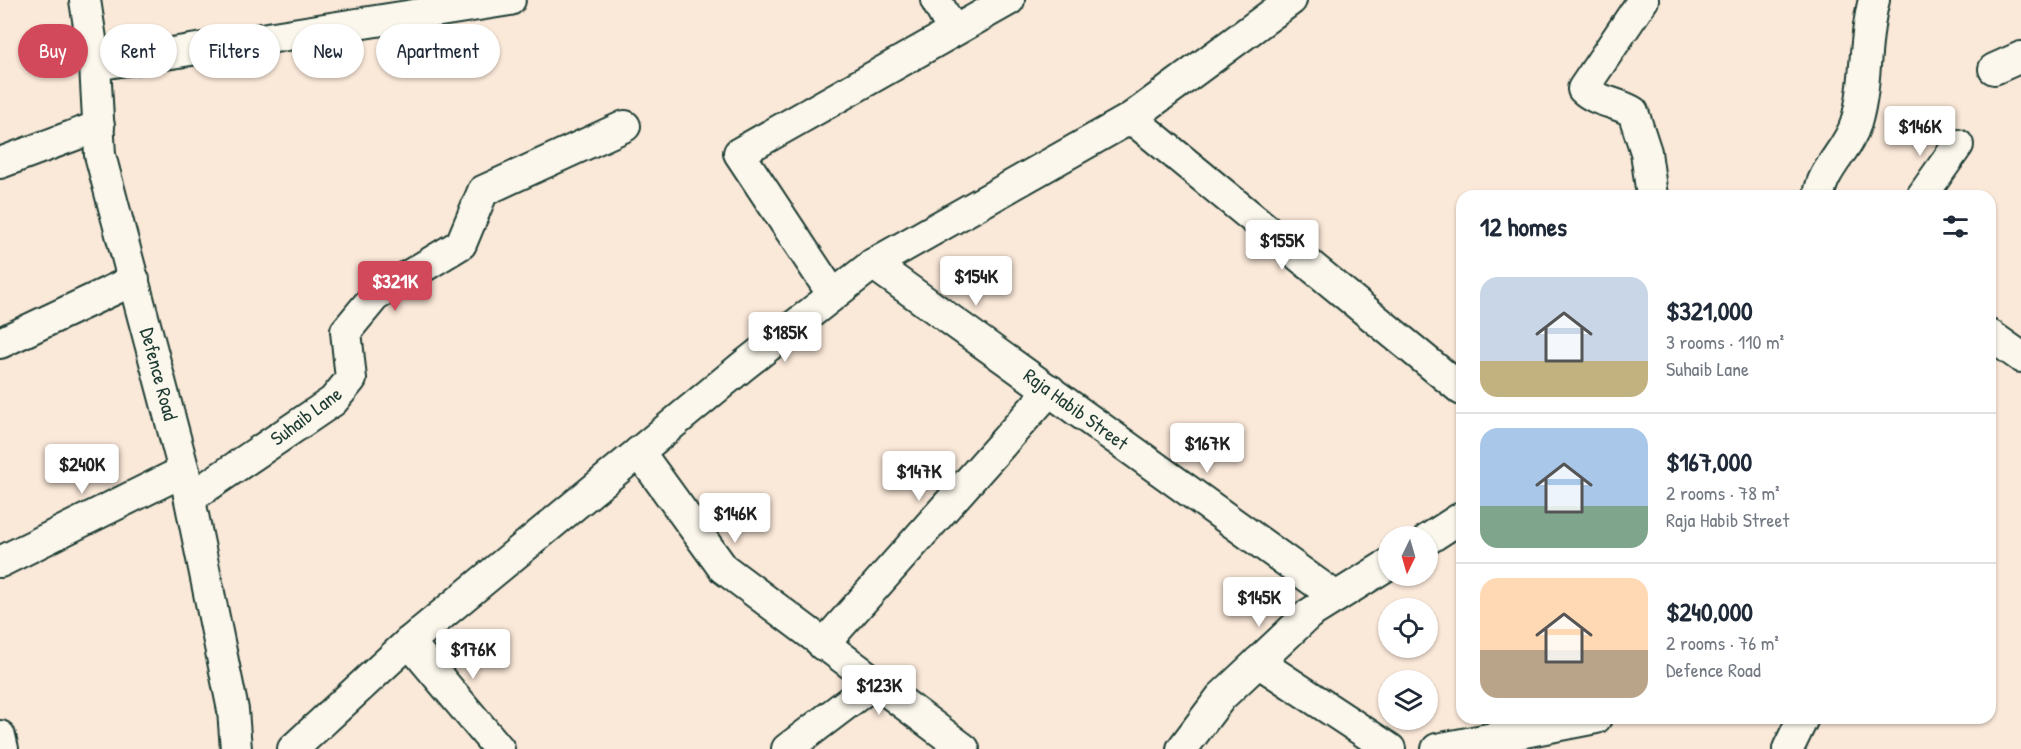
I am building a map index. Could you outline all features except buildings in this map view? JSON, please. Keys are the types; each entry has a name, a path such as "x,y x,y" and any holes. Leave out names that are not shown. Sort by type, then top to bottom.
{"street":[{"name":"Defence Road","path":"85,0 95,65 100,154 187,484 233,710 236,749"},
{"path":"95,65 429,6 510,0"},
{"path":"936,0 953,31"},
{"path":"833,296 740,153 1009,0"},
{"path":"293,749 409,642 639,452 873,264 1131,118 1292,0"},
{"path":"1643,0 1582,89 1592,97 1619,103 1633,112 1646,152 1651,190"},
{"path":"1819,190 1820,183 1856,125 1866,77 1868,23 1874,0"},
{"path":"1994,69 2021,57"},
{"path":"1131,118 1456,385"},
{"path":"0,163 99,126"},
{"name":"Suhaib Lane","path":"0,562 187,484 333,401 351,379 346,331 375,296 461,244 483,191 625,126"},
{"path":"1926,190 1958,145"},
{"name":"Raja Habib Street","path":"873,264 1336,597"},
{"path":"0,343 134,280"},
{"path":"1996,339 2021,357"},
{"path":"823,645 1050,390"},
{"path":"639,452 723,568 964,749"},
{"path":"1438,533 1456,522"},
{"path":"1182,749 1221,697 1309,614 1378,571"},
{"path":"409,642 499,749"},
{"path":"1258,662 1390,749"},
{"path":"788,749 874,683"},
{"path":"1437,749 1548,724"},
{"path":"1539,749 1559,724"},
{"path":"1788,749 1800,724"},
{"path":"0,736 3,749"}]}
